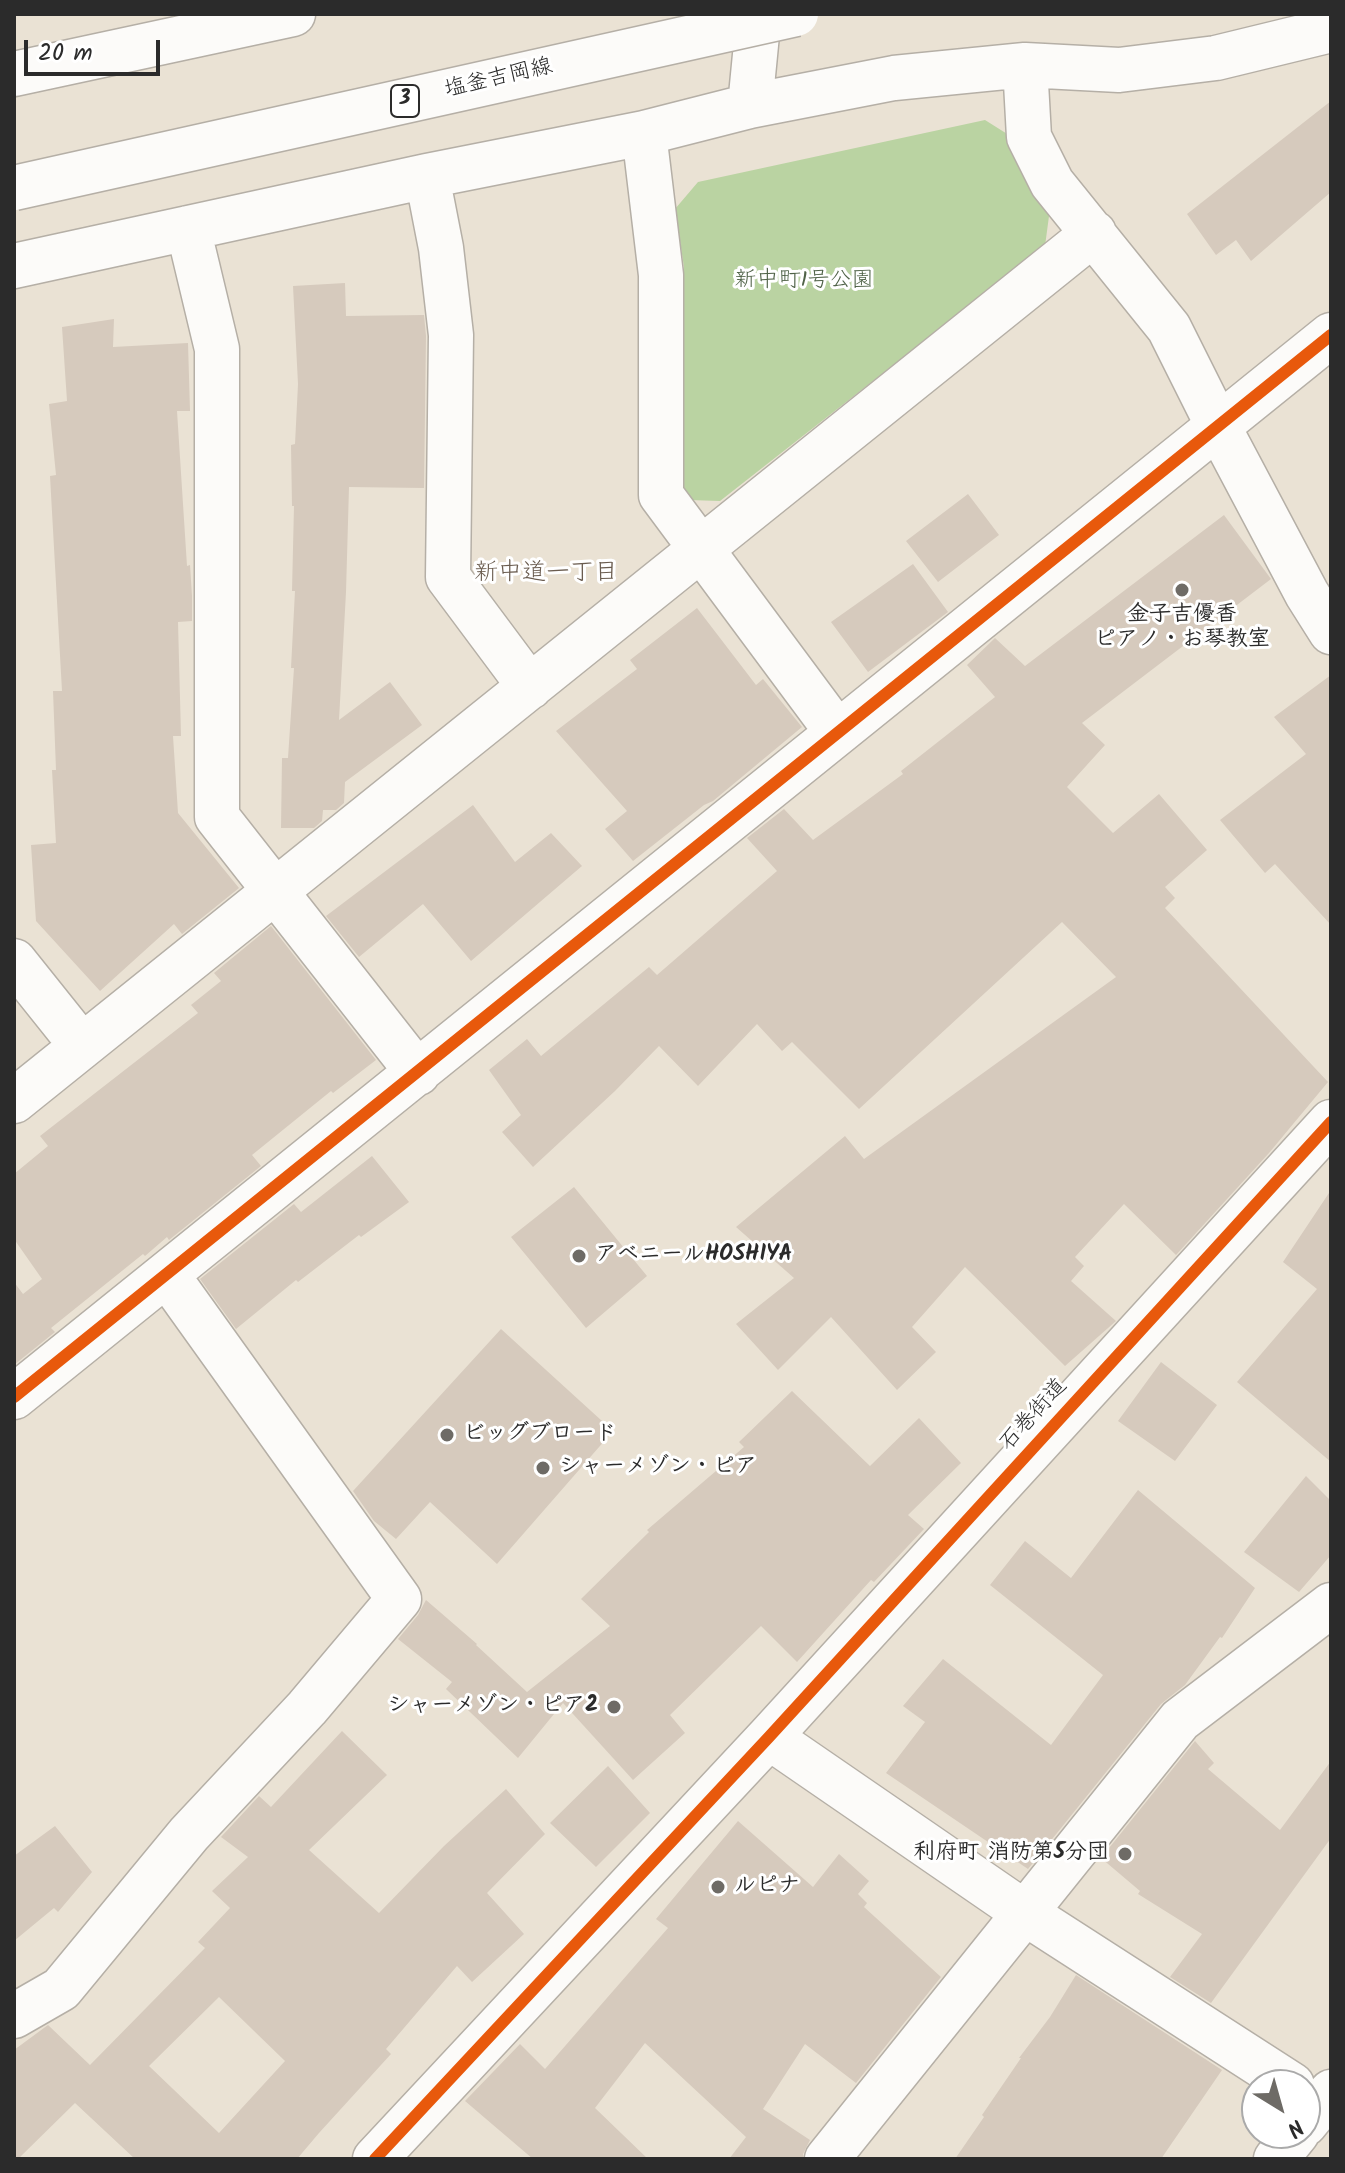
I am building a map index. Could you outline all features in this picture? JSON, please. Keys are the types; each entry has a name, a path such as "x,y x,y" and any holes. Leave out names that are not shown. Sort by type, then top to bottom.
{"street":[{"path":"14,74 293,14"},
{"path":"750,106 759,14"},
{"name":"塩釜吉岡線","path":"14,188 796,14"},
{"path":"14,266 427,176 644,133 750,106 894,78 1025,65 1119,70 1216,58 1331,30"},
{"path":"1025,65 1029,137 1052,183 1169,328 1307,594 1331,632"},
{"path":"644,133 661,275 661,495 837,732"},
{"path":"427,176 441,248 451,335 448,577 530,687"},
{"path":"188,228 217,349 217,817 418,1073"},
{"path":"14,1101 1094,233"},
{"path":"14,1397 1331,335"},
{"path":"14,961 82,1046"},
{"name":"石巻街道","path":"375,2159 769,1737 1331,1122"},
{"path":"14,2016 61,1989 189,1834 307,1708 399,1599 167,1275"},
{"path":"827,2159 1180,1720 1331,1605"},
{"path":"769,1737 1257,2069"}],"green space":[{"name":"新中町1号公園","path":"985,120 1012,137 1049,216 1045,246 720,501 689,500 682,482 684,267 675,209 698,182"}],"building":[{"path":"1331,101 1331,192 1251,261 1236,240 1216,255 1187,214"},
{"path":"345,283 346,316 424,315 424,488 349,487 339,720 390,682 422,725 345,782 344,803 336,810 323,810 322,821 314,828 281,828 282,758 288,758 294,668 291,668 295,591 292,591 294,506 291,445 295,444 298,384 293,286"},
{"path":"114,319 113,347 188,343 190,411 177,411 192,621 178,622 181,736 173,736 178,813 239,888 182,934 174,924 100,991 36,921 31,845 56,843 52,770 56,770 53,691 62,691 50,476 56,475 49,404 67,401 62,327"},
{"path":"968,494 999,535 938,582 906,541"},
{"path":"1224,515 1271,579 1082,723 1105,745 1067,787 1113,833 1159,794 1207,850 1165,887 1175,898 1165,908 1328,1082 1269,1153 1176,1255 1124,1204 1075,1257 1084,1266 1071,1281 1116,1321 1065,1366 965,1267 912,1327 936,1352 897,1390 831,1317 778,1370 736,1324 794,1278 736,1227 845,1136 864,1159 1116,977 1062,922 859,1109 792,1042 782,1051 757,1024 698,1086 659,1046 533,1167 502,1132 521,1115 489,1070 527,1039 541,1056 649,967 657,975 777,871 747,838 784,809 813,840 903,774 901,771 995,697 967,665 995,638 1025,666"},
{"path":"913,564 948,612 868,672 831,622"},
{"path":"697,608 756,685 763,679 802,727 713,801 633,861 605,829 627,811 556,731 637,669 630,660"},
{"path":"1331,675 1331,925 1275,864 1265,873 1220,820 1306,754 1274,717"},
{"path":"473,805 515,862 551,833 582,866 471,961 423,904 359,957 326,916"},
{"path":"271,926 376,1060 333,1093 331,1091 252,1155 261,1166 51,1328 55,1332 14,1365 14,1282 23,1294 42,1279 14,1239 14,1174 48,1146 40,1136 198,1013 191,1005 221,981 214,973"},
{"path":"372,1156 409,1202 361,1237 359,1235 298,1282 296,1280 236,1329 200,1279 294,1204 301,1212"},
{"name":"アベニールHOSHIYA","path":"574,1187 647,1276 586,1328 511,1237"},
{"path":"1331,1190 1331,1462 1237,1382 1317,1289 1283,1262"},
{"path":"501,1329 613,1431 497,1564 430,1502 396,1539 374,1521 353,1491"},
{"path":"1161,1362 1217,1405 1175,1461 1118,1421"},
{"path":"792,1391 870,1466 919,1418 961,1463 908,1515 924,1529 874,1582 871,1580 797,1662 761,1626 670,1715 685,1733 633,1780 563,1703 518,1758 446,1689 452,1682 398,1639 426,1600 527,1692 610,1626 581,1599 649,1532 647,1530 744,1447 739,1442"},
{"path":"1306,1476 1331,1501 1331,1555 1299,1592 1244,1552"},
{"path":"1138,1490 1255,1588 1222,1638 1185,1685 1161,1704 1028,1869 886,1773 925,1722 903,1706 943,1659 1051,1745 1103,1675 990,1585 1025,1541 1071,1578"},
{"path":"342,1731 387,1775 309,1850 379,1913 444,1846 506,1789 545,1834 487,1893 524,1934 472,1982 457,1966 386,2049 391,2054 297,2159 135,2159 75,2103 18,2159 14,2159 14,2050 48,2025 90,2065 205,1948 198,1942 230,1908 212,1891 248,1857 221,1837 259,1796 271,1807","holes":["219,1997 285,2061 219,2133 149,2066"]},
{"path":"1195,1741 1214,1763 1208,1769 1280,1830 1331,1761 1331,1838 1211,2003 1170,1977 1202,1934 1138,1894 1140,1891 1101,1858"},
{"path":"608,1766 650,1813 596,1867 550,1823"},
{"path":"738,1821 813,1887 839,1854 869,1881 858,1894 867,1903 864,1907 941,1977 856,2083 805,2044 763,2109 810,2140 803,2159 729,2159 746,2137 645,2043 595,2108 648,2159 533,2159 465,2101 520,2044 545,2069 668,1928 656,1919"},
{"path":"55,1826 92,1872 58,1912 54,1908 14,1941 14,1856"},
{"path":"1076,1975 1222,2070 1161,2159 955,2159 1019,2058"}],"cycle path":[{"path":"14,1397 1331,335"},
{"path":"375,2159 769,1737 1331,1122"}],"place":[{"name":"金子吉優香 ピアノ・お琴教室","path":"1182,590"},
{"name":"アベニールHOSHIYA","path":"579,1256"},
{"name":"ビッグブロード","path":"447,1435"},
{"name":"シャーメゾン・ピア","path":"543,1468"},
{"name":"シャーメゾン・ピア2","path":"614,1707"},
{"name":"利府町 消防第5分団","path":"1125,1854"},
{"name":"ルピナ","path":"718,1887"}],"district":[{"name":"新中道一丁目","path":"546,575"}]}
